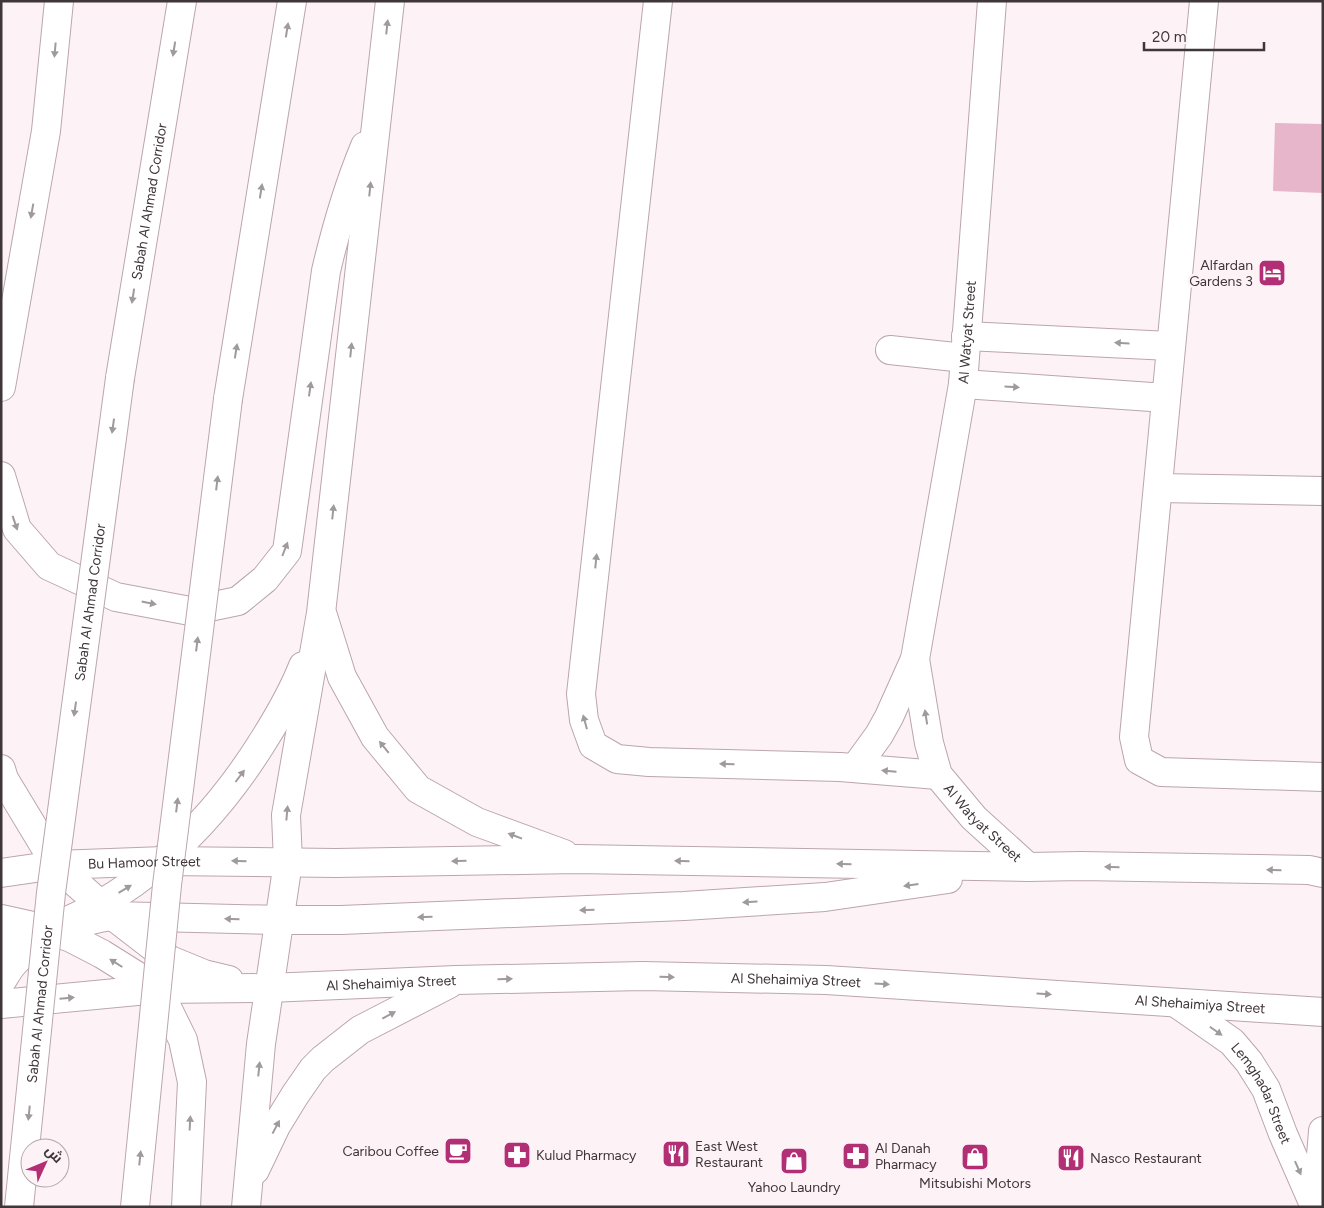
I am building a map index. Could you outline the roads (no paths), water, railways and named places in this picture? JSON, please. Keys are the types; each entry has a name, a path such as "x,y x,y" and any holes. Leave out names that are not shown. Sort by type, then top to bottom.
{"main road":[{"path":"1,388 46,130 59,1"},
{"name":"Sabah Al Ahmad Corridor","path":"20,1207 50,893 120,378 182,1"},
{"path":"135,1207 167,885 228,399 292,1"},
{"path":"246,1197 261,1044 288,862 286,815 322,612 390,1"},
{"path":"658,1 581,694 584,720 593,745 617,760 856,768 938,775"},
{"name":"Al Watyat Street","path":"856,768 879,736 915,658 965,359 992,1"},
{"path":"1204,1 1134,737 1139,760 1160,772 1323,777"},
{"path":"1,476 17,529 49,566 116,597 190,611 238,601 265,579 287,551 326,271 336,227 351,180 378,117"},
{"path":"965,359 1170,346"},
{"path":"890,350 965,359 1166,398"},
{"path":"1158,488 1323,491"},
{"path":"322,612 342,678 376,737 418,789 477,822 578,859"},
{"path":"1,944 100,917 133,884 164,861 206,818 243,772 275,722 302,669 322,612"},
{"name":"Al Watyat Street","path":"915,658 930,743 938,775 974,818 1028,868"},
{"path":"1,770 4,779 56,865 107,910 170,960 204,974 269,988"},
{"path":"288,862 578,859 1028,868 1081,866 1300,870 1323,873"},
{"name":"Bu Hamoor Street","path":"1,873 56,865 164,861 288,862"},
{"path":"107,910 280,920 350,920 684,906 826,897 1028,868"},
{"path":"1,919 52,931 102,954 158,989 183,1040 192,1082 186,1207"},
{"path":"1,982 14,962 52,931"},
{"name":"Al Shehaimiya Street","path":"269,988 456,980 643,976 826,980 1323,1012"},
{"path":"246,1197 276,1126 313,1069 360,1030 456,980"},
{"path":"1,1004 158,989 269,988"},
{"name":"Lemghadar Street","path":"1176,1003 1232,1042 1249,1062 1266,1089 1283,1134 1316,1207"},
{"name":"Lemghadar Street","path":"1316,1207 1323,1131"}],"place":[{"name":"Alfardan Gardens 3","path":"1272,273"},
{"name":"Caribou Coffee","path":"458,1151"},
{"name":"East West Restaurant","path":"676,1154"},
{"name":"Kulud Pharmacy","path":"517,1155"},
{"name":"Al Danah Pharmacy","path":"856,1156"},
{"name":"Mitsubishi Motors","path":"975,1157"},
{"name":"Nasco Restaurant","path":"1071,1158"},
{"name":"Yahoo Laundry","path":"794,1161"}]}
